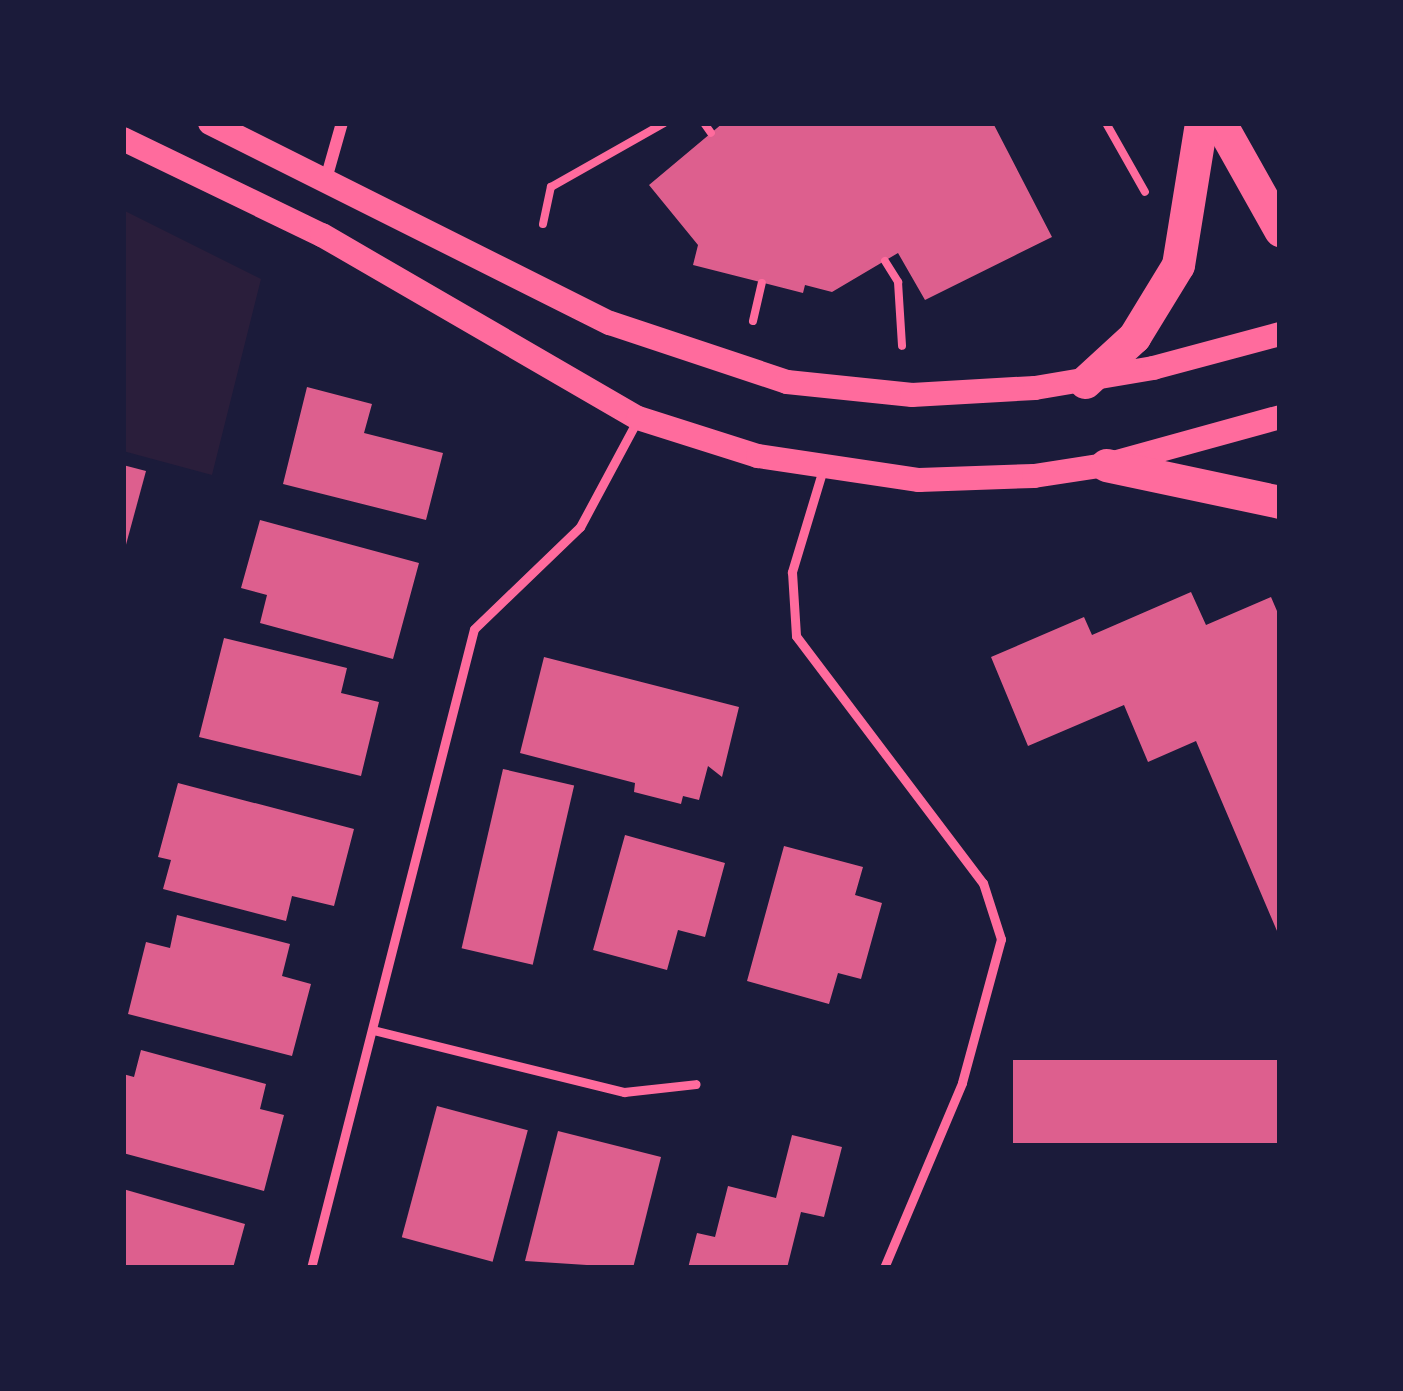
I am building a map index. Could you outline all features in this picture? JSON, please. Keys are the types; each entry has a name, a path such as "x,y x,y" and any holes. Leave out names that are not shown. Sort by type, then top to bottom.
{"highway":[{"path":"1084,382 1134,337 1178,266 1201,123"},
{"path":"1220,123 1280,230"},
{"path":"1106,465 1280,502"}],"main road":[{"path":"211,123 610,323 734,370 912,394 1084,382 1280,334"},
{"path":"123,139 322,235 531,363 638,418 823,469 919,480 1106,465 1280,417"}],"street":[{"path":"326,179 343,123"}],"lane":[{"path":"311,1268 474,629 514,582 580,527 638,418"},
{"path":"823,469 792,572 796,636 983,883 1001,939 962,1083 884,1268"},
{"path":"373,1030 624,1092 696,1084"}],"path":[{"path":"543,224 551,187 664,123"},
{"path":"704,123 711,133"},
{"path":"1106,123 1150,212"},
{"path":"885,261 898,282 902,346"},
{"path":"753,322 762,283"}],"shaded area":[{"path":"123,210 261,279 212,475 123,451"}],"building":[{"path":"723,123 993,123 1052,237 925,300 898,253 832,292 805,285 803,293 693,265 698,245 649,185"},
{"path":"307,387 372,404 364,433 443,453 426,520 283,484"},
{"path":"123,465 146,471 124,552 123,551"},
{"path":"260,520 419,563 393,659 260,623 267,595 241,588"},
{"path":"1191,592 1206,625 1271,597 1280,618 1280,938 1196,741 1148,762 1124,705 1028,746 991,657 1084,617 1092,635"},
{"path":"224,638 347,668 341,693 379,702 361,776 199,737"},
{"path":"544,657 739,707 722,777 708,766 699,800 683,796 681,804 634,792 635,783 520,753"},
{"path":"503,769 574,785 533,965 462,948"},
{"path":"178,783 354,829 334,906 292,896 286,921 163,889 171,860 158,857"},
{"path":"625,835 725,863 705,937 678,930 667,970 593,950"},
{"path":"784,846 863,867 855,895 882,903 861,979 838,973 829,1004 747,981"},
{"path":"177,915 290,944 282,976 311,984 292,1056 128,1014 146,942 170,948"},
{"path":"141,1050 266,1084 260,1109 284,1115 264,1191 123,1153 123,1074 134,1077"},
{"path":"1013,1060 1280,1060 1280,1143 1013,1143"},
{"path":"437,1106 528,1130 493,1262 402,1237"},
{"path":"558,1131 661,1157 633,1268 525,1261"},
{"path":"792,1135 842,1147 824,1217 801,1212 787,1268 688,1268 697,1233 715,1237 728,1186 776,1198"},
{"path":"123,1189 245,1224 233,1268 123,1268"}]}
